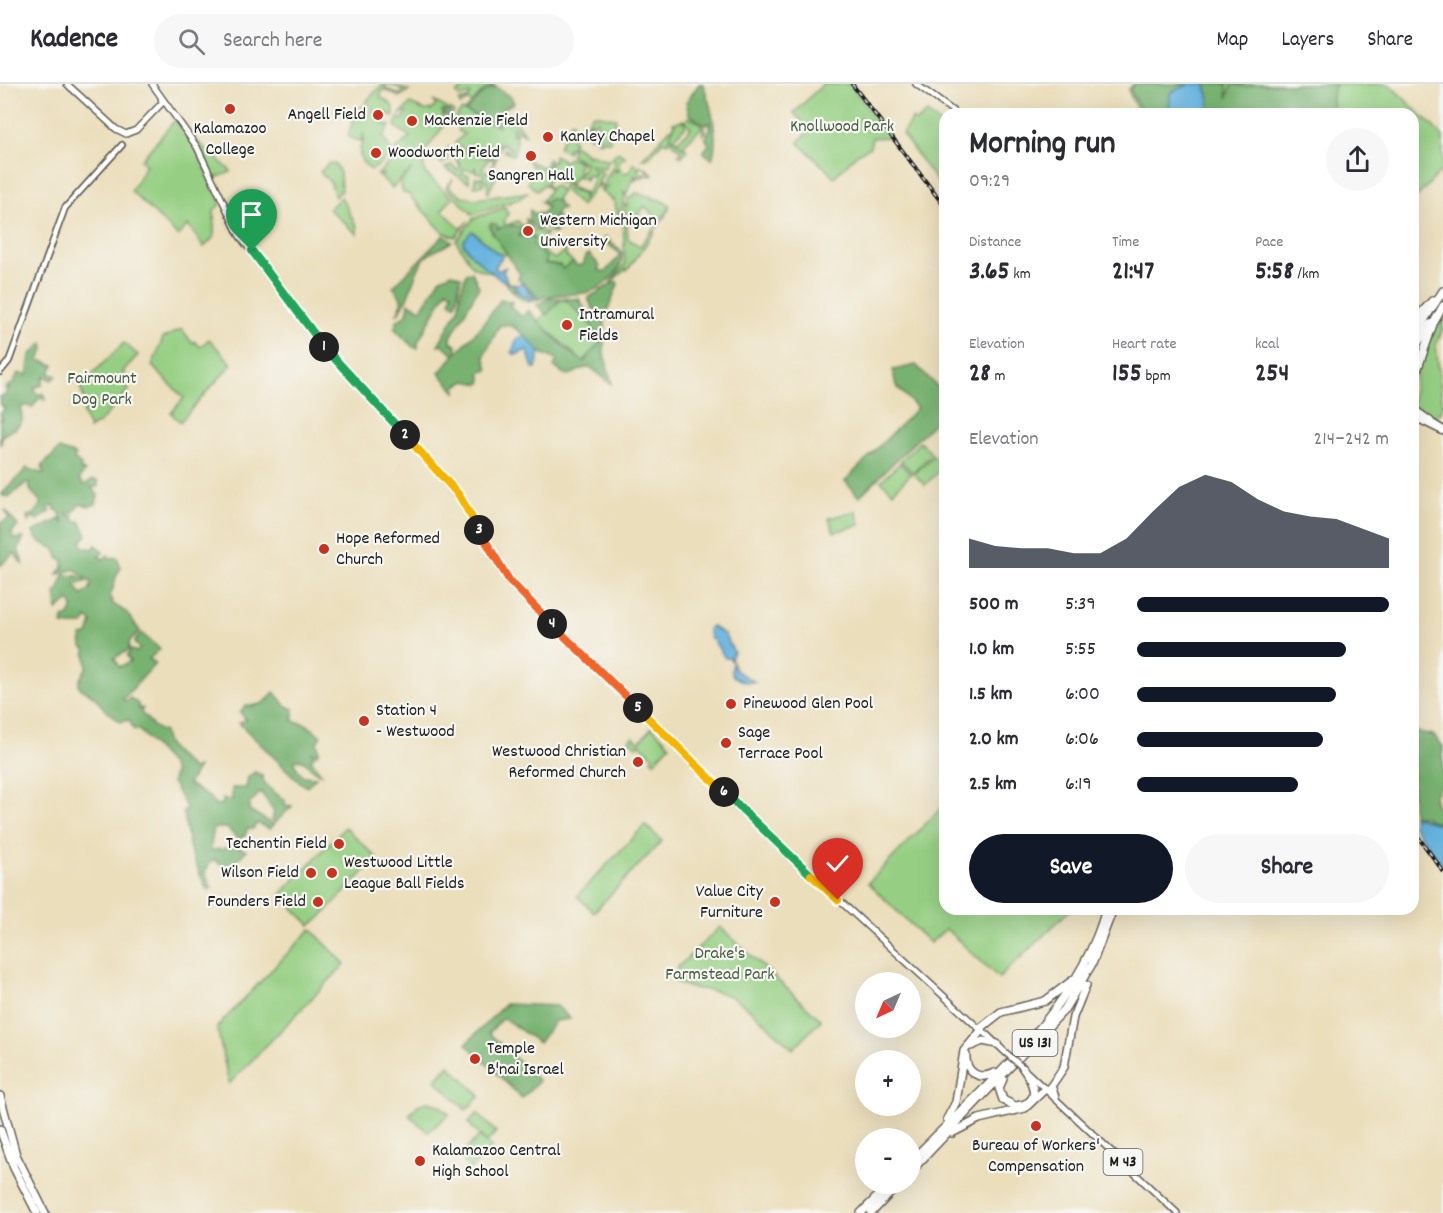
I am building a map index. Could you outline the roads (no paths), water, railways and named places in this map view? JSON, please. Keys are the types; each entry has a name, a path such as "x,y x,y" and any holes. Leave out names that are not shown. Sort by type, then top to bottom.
{"highway":[{"path":"1419,315 1443,289"},
{"path":"1419,327 1443,289"},
{"path":"1419,341 1443,305"},
{"path":"1419,365 1443,305"},
{"path":"1419,416 1430,421"},
{"name":"US 131","path":"1006,1068 1057,1009 1086,961 1104,915"},
{"name":"US 131","path":"921,1157 1064,1010 1098,953 1111,915"},
{"path":"1055,1097 1051,1086 1064,1067 1073,1017 1098,953"},
{"path":"924,1153 951,1114 956,1102 964,1051 980,1030 1001,1012 1038,1005 1056,995 1072,981 1086,961"},
{"path":"997,1044 983,1041 972,1045 966,1054 967,1065 973,1073 983,1077 1006,1068"},
{"path":"1006,1068 1000,1085 1000,1095 1009,1105 1021,1106 1031,1098 1034,1088 1022,1068"},
{"path":"924,1153 965,1125 982,1118 1024,1109 1045,1089"},
{"path":"1,1100 4,1117 20,1166 45,1213"},
{"path":"0,1130 14,1168 37,1213"},
{"path":"861,1213 880,1194"},
{"path":"871,1213 889,1194"}],"main road":[{"path":"67,84 118,130 128,134 135,130 162,102 160,96"},
{"path":"152,84 197,147 239,235 328,352 459,495 498,562 518,590 773,840 980,1030"},
{"path":"916,84 949,108"},
{"path":"152,111 163,108 172,112"},
{"path":"0,372 9,361 65,208 122,145"},
{"path":"1419,416 1443,430"},
{"path":"1430,421 1443,430"},
{"name":"M 43","path":"980,1030 1055,1097 1177,1213"}],"water":[{"path":"1189,84 1206,84 1210,108 1169,108 1170,93"},
{"path":"472,231 498,254 501,253 502,257 495,267 498,271 506,267 503,271 508,283 486,268 466,247 463,241"},
{"path":"508,283 517,285 522,283 535,299 528,299 527,295 524,297 512,288 519,291 516,286"},
{"path":"525,336 540,352 536,368 533,368 527,350 515,355 512,352 517,338"},
{"path":"711,626 724,634 734,652 731,658 733,663 730,658 725,658 710,638 708,629"},
{"path":"733,663 736,671 755,682 744,682 733,676 731,671"},
{"path":"1419,818 1442,825 1443,866 1419,834"}],"railway":[{"path":"852,84 939,199"},
{"path":"1419,838 1443,871"}],"place":[{"name":"Kalamazoo College","path":"230,109"},
{"name":"Angell Field","path":"378,115"},
{"name":"Mackenzie Field","path":"412,121"},
{"name":"Kanley Chapel","path":"548,137"},
{"name":"Woodworth Field","path":"376,153"},
{"name":"Sangren Hall","path":"531,156"},
{"name":"Western Michigan University","path":"528,231"},
{"name":"Intramural Fields","path":"567,325"},
{"name":"Hope Reformed Church","path":"324,549"},
{"name":"Pinewood Glen Pool","path":"731,704"},
{"name":"Station 4 - Westwood","path":"364,721"},
{"name":"Sage Terrace Pool","path":"726,743"},
{"name":"Westwood Christian Reformed Church","path":"638,762"},
{"name":"Techentin Field","path":"339,844"},
{"name":"Wilson Field","path":"311,873"},
{"name":"Westwood Little League Ball Fields","path":"332,873"},
{"name":"Founders Field","path":"318,902"},
{"name":"Value City Furniture","path":"775,902"},
{"name":"Temple B'nai Israel","path":"475,1059"},
{"name":"Bureau of Workers' Compensation","path":"1036,1126"},
{"name":"Kalamazoo Central High School","path":"420,1161"}],"park label":[{"name":"Knollwood Park","path":"842,127"},
{"name":"Fairmount Dog Park","path":"102,389"},
{"name":"Drake's Farmstead Park","path":"720,964"}]}
